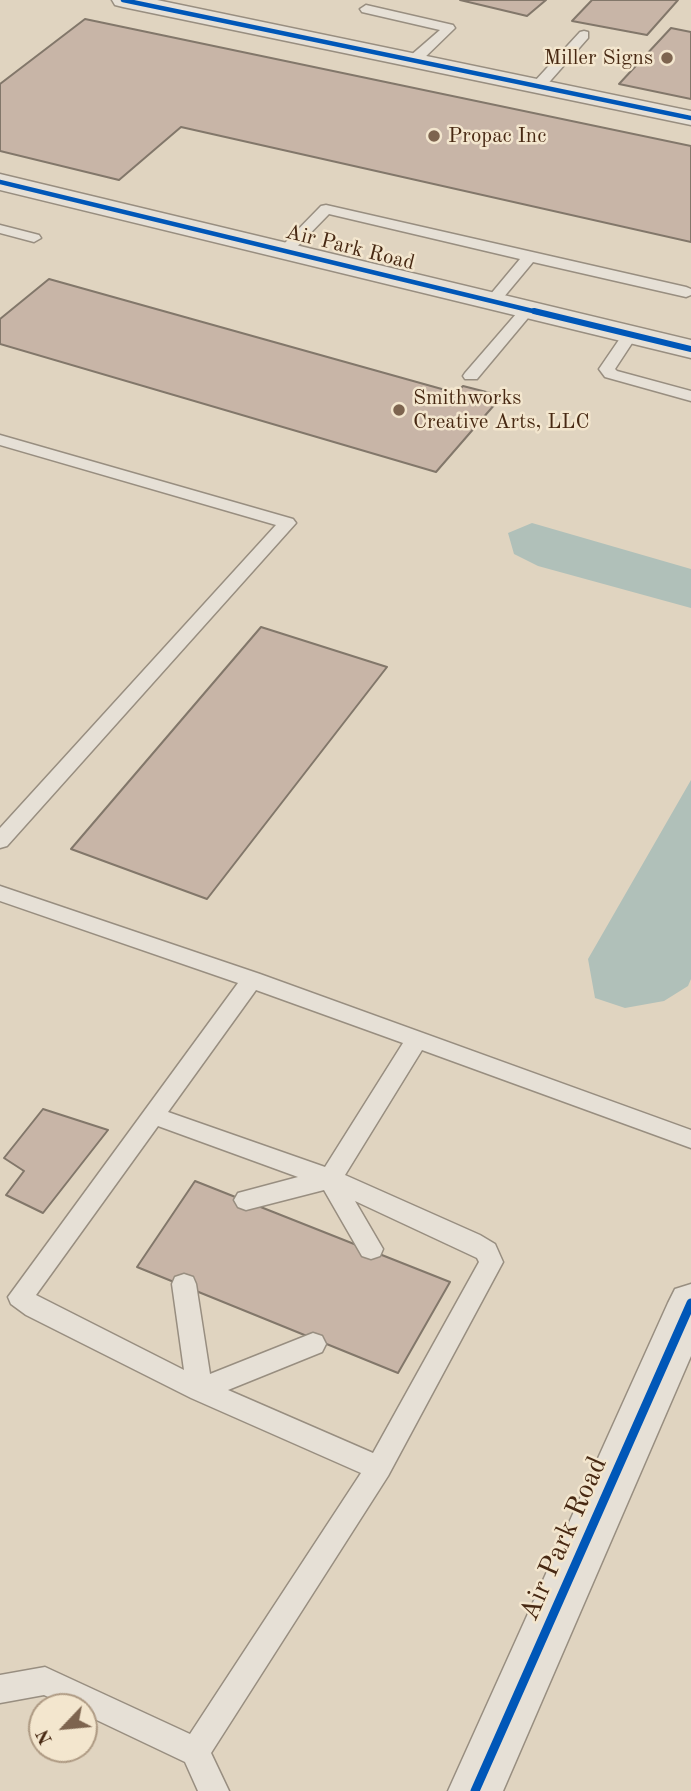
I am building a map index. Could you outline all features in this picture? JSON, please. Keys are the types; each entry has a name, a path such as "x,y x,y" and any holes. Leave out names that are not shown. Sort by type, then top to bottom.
{"street":[{"path":"123,0 154,3 691,118"},
{"name":"Air Park Road","path":"0,182 691,348"},
{"name":"Air Park Road","path":"475,1791 691,1303"}],"lane":[{"path":"366,9 449,28 415,59"},
{"path":"539,85 584,35"},
{"path":"285,251 326,209 686,292"},
{"path":"0,229 34,238"},
{"path":"494,301 530,257"},
{"path":"471,376 528,309"},
{"path":"630,334 607,369 611,374 691,396"},
{"path":"0,440 287,523 0,841"},
{"path":"0,893 252,980 691,1139"},
{"path":"252,980 20,1297 35,1308 200,1390 379,1468"},
{"path":"246,1200 330,1179 416,1041"},
{"path":"152,1115 330,1179 471,1242 486,1251 491,1262 379,1468 195,1752"},
{"path":"330,1179 371,1249"},
{"path":"184,1284 200,1390"},
{"path":"200,1390 313,1343"},
{"path":"0,1689 45,1681 195,1752 214,1791"}],"shaded area":[{"path":"532,523 691,569 691,608 538,566 514,554 508,533"},
{"path":"691,780 691,979 688,986 664,1001 625,1008 595,998 588,959"}],"building":[{"path":"460,0 546,0 527,16"},
{"path":"592,0 678,0 647,35 572,21"},
{"name":"Propac Inc","path":"85,19 691,146 691,242 181,127 119,180 0,151 0,84"},
{"name":"Miller Signs","path":"671,28 691,32 691,99 619,84"},
{"path":"49,279 456,393 463,386 502,396 436,472 0,344 0,319"},
{"path":"261,627 387,667 207,899 71,849"},
{"path":"43,1109 108,1130 43,1213 6,1195 24,1171 4,1158"},
{"path":"195,1181 450,1282 398,1373 137,1267"}],"cycle path":[{"path":"123,0 691,118"},
{"path":"0,182 691,349"},
{"path":"475,1791 691,1303"}],"place":[{"name":"Miller Signs","path":"667,58"},
{"name":"Propac Inc","path":"434,136"},
{"name":"Smithworks Creative Arts, LLC","path":"399,410"}]}
